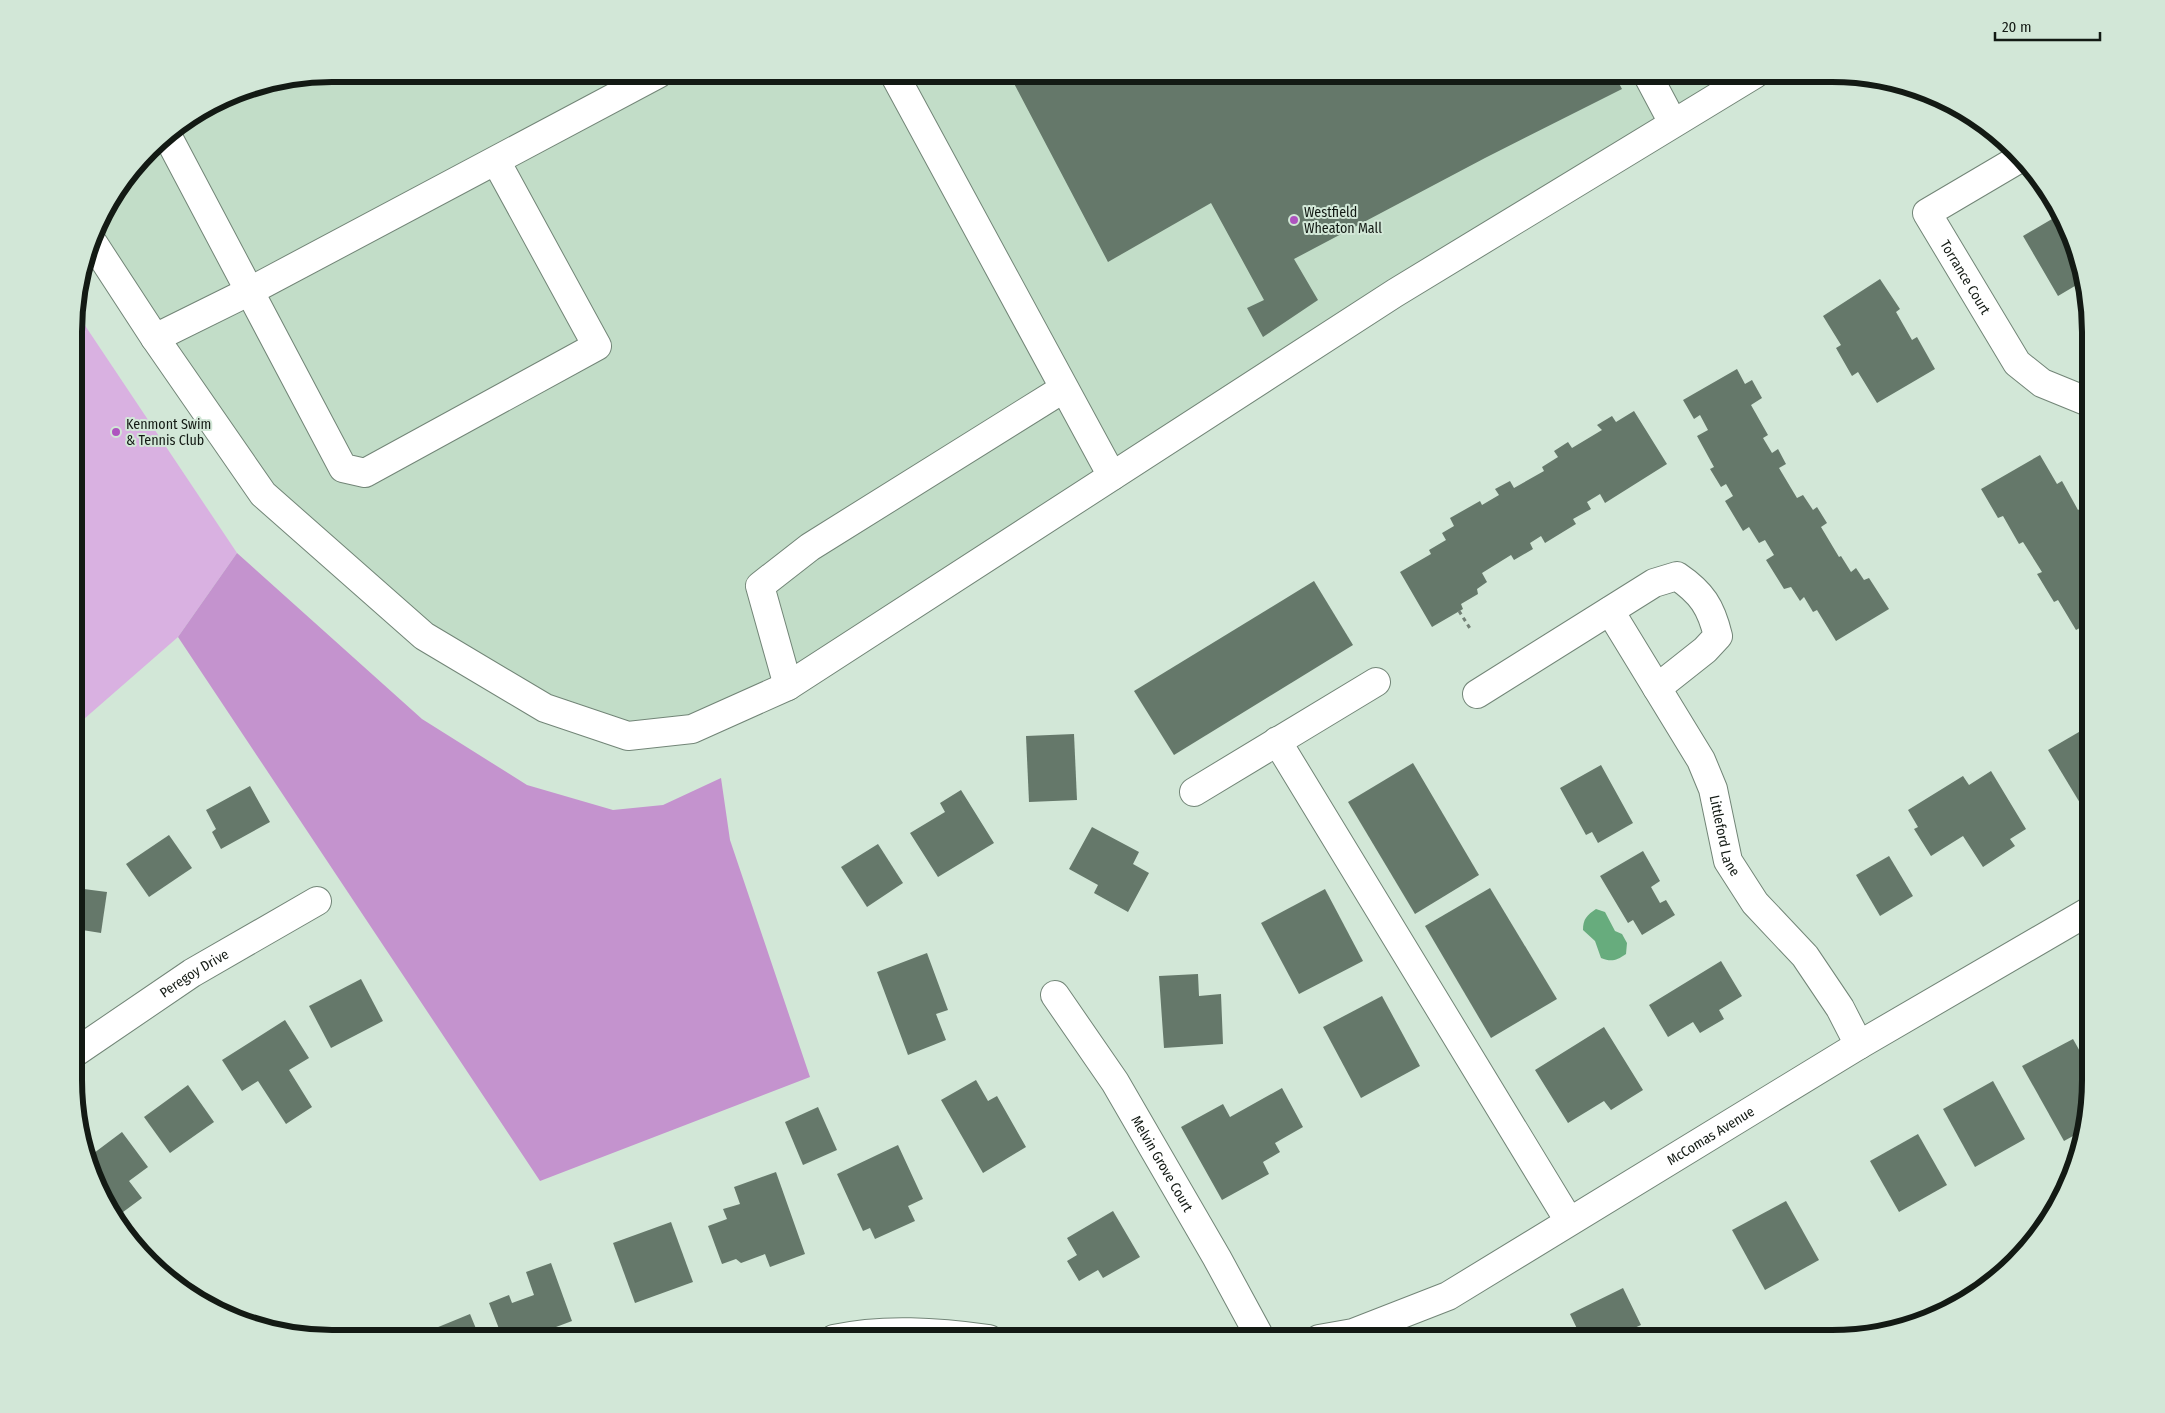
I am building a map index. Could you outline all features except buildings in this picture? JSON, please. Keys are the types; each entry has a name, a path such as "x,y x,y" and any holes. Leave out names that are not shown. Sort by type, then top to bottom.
{"street":[{"path":"155,338 250,291 641,83"},
{"path":"899,83 1063,389 1112,476"},
{"path":"1652,83 1673,123"},
{"path":"97,249 155,338 263,494 424,636 544,708 628,736 692,729 788,686 1395,293 1740,83"},
{"path":"171,142 344,468 365,473 597,346 496,161"},
{"name":"Torrance Court","path":"2014,161 1927,213 2017,363 2042,383 2082,399"},
{"path":"788,686 760,586 810,547 1063,389"},
{"path":"1477,694 1654,583 1677,576 1696,589 1713,614 1718,636 1705,650 1657,688"},
{"name":"Littleford Lane","path":"1610,611 1702,760 1713,789 1728,861 1755,903 1805,956 1840,1008 1859,1045"},
{"path":"1194,792 1376,682"},
{"path":"1278,741 1569,1222"},
{"name":"Peregoy Drive","path":"83,1047 192,973 317,901"},
{"name":"McComas Avenue","path":"1361,1330 1448,1296 1859,1045 2082,915"},
{"name":"Melvin Grove Court","path":"1055,995 1116,1082 1256,1330"}],"path":[{"path":"1459,611 1471,630"}],"shaded area":[{"path":"316,83 1741,83 788,686 628,736 424,636 263,494 97,249 108,222 125,193 144,168 168,144 207,116 237,101 267,91"},
{"name":"Kenmont Swim & Tennis Club","path":"83,322 237,553 178,637 83,720"},
{"path":"237,553 422,719 527,785 613,810 663,805 721,778 730,840 810,1077 540,1181 178,637"},
{"path":"1596,909 1605,912 1615,931 1622,934 1627,943 1626,954 1619,958 1608,960 1601,958 1595,941 1583,930 1586,918"}],"place":[{"name":"Westfield Wheaton Mall","path":"1294,220"},
{"name":"Kenmont Swim & Tennis Club","path":"116,432"}]}
